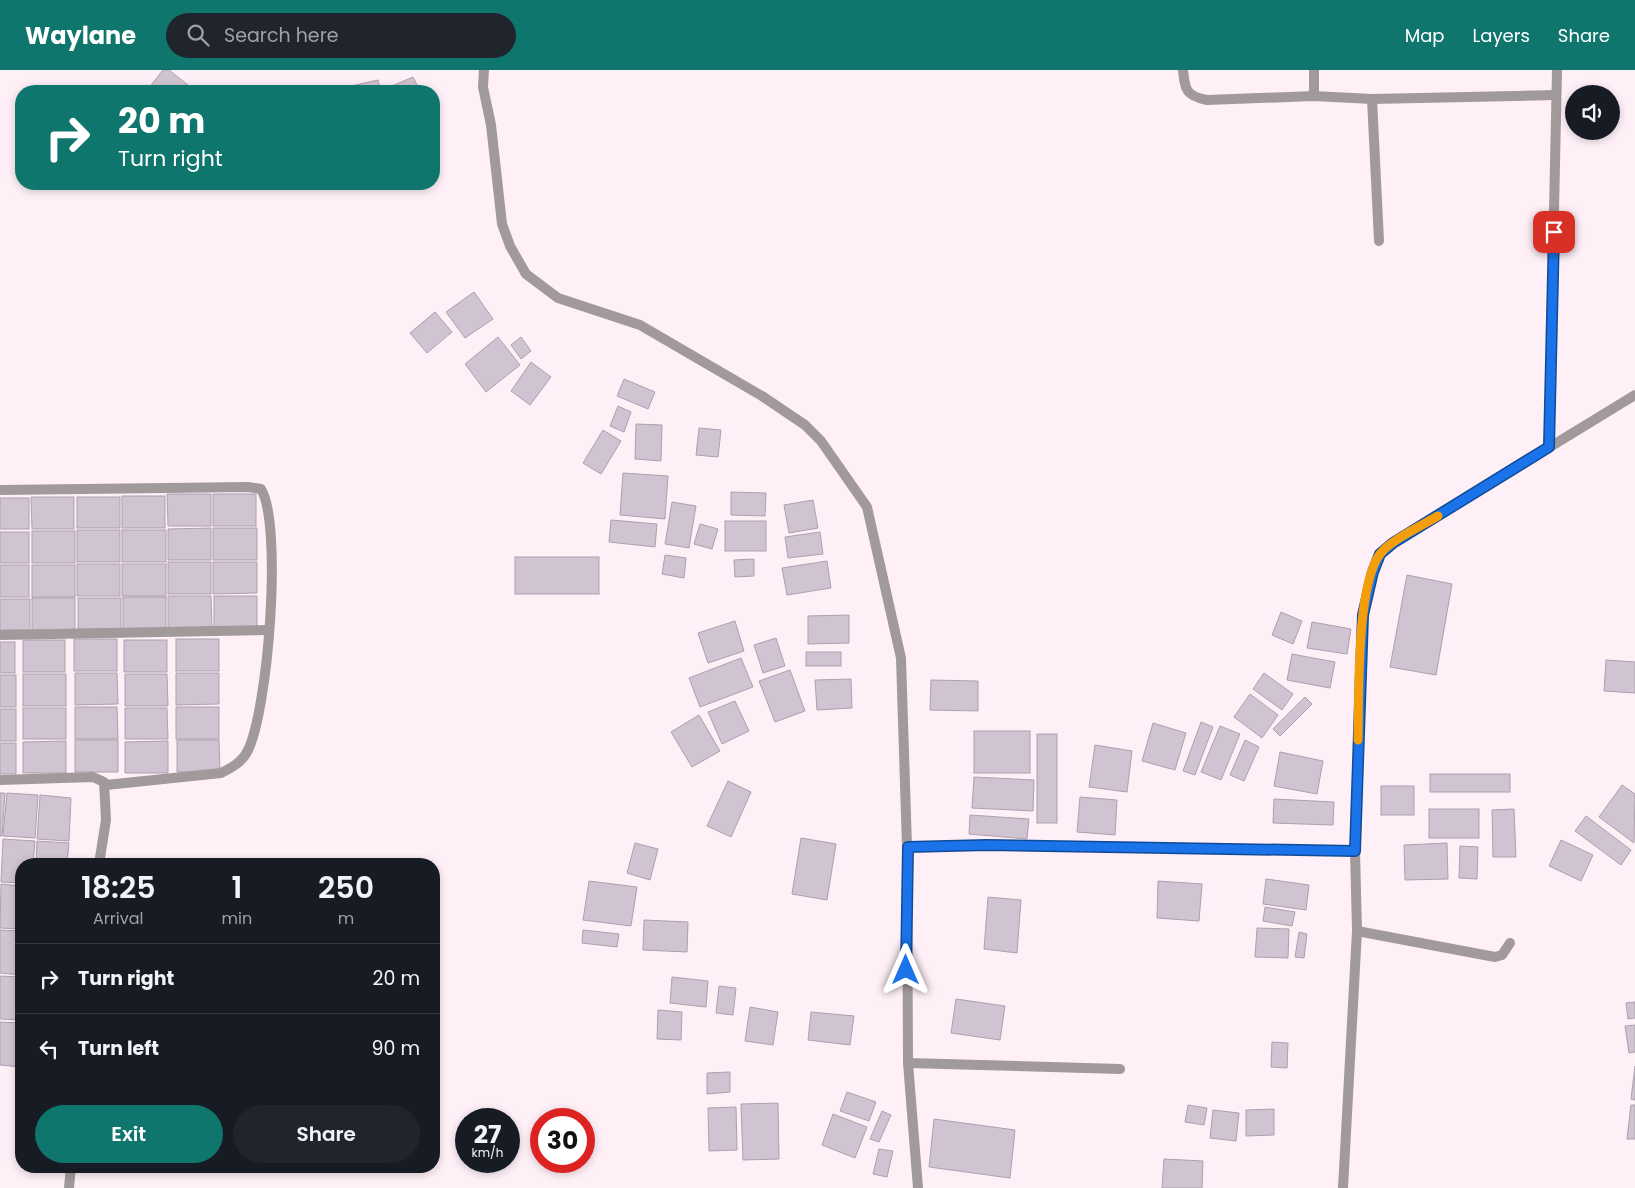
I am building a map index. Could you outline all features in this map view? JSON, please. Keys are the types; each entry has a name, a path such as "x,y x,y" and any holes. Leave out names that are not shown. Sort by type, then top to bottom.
{"street":[{"path":"484,70 483,87 490,125 502,224 510,246 526,274 558,298 640,325 762,396 805,425 821,441 866,507 901,658 908,847 908,1063 918,1188"},
{"path":"1183,70 1187,91 1194,98 1207,100 1314,96 1372,99 1556,95"},
{"path":"1314,70 1314,96"},
{"path":"1549,447 1556,70"},
{"path":"1372,99 1379,241"},
{"path":"1343,1188 1357,931 1355,851 1363,615 1373,572 1380,554 1393,543 1635,395"},
{"path":"0,490 248,487 261,489 270,509 272,557 268,660 255,732 246,754 236,766 221,773 106,785 99,779 93,778 0,780"},
{"path":"0,635 269,630"},
{"path":"100,858 106,820 106,785"},
{"path":"908,847 987,845 1355,851"},
{"path":"1357,931 1495,957 1502,955 1510,942"},
{"path":"908,1063 1120,1069"},
{"path":"69,1188 70,1173"}],"building":[{"path":"163,70 169,70 188,85 151,85"},
{"path":"413,77 417,85 394,85"},
{"path":"378,80 379,85 356,85"},
{"path":"474,292 493,319 465,338 446,312"},
{"path":"435,312 452,332 427,353 410,333"},
{"path":"498,337 520,365 486,392 465,364"},
{"path":"521,337 531,351 521,359 511,345"},
{"path":"531,362 551,377 530,405 511,391"},
{"path":"624,379 655,392 648,409 617,396"},
{"path":"618,406 631,412 624,432 610,426"},
{"path":"636,424 662,425 661,461 635,459"},
{"path":"699,428 721,430 718,457 696,455"},
{"path":"603,430 621,441 601,474 583,463"},
{"path":"623,473 668,476 665,519 620,515"},
{"path":"731,492 766,493 765,516 731,515"},
{"path":"167,494 211,494 211,526 168,526"},
{"path":"213,494 256,494 256,526 213,526"},
{"path":"122,496 165,496 165,528 122,528"},
{"path":"31,497 74,497 74,529 32,529"},
{"path":"77,497 120,497 120,528 77,528"},
{"path":"0,498 29,498 29,529 0,529"},
{"path":"813,500 818,528 789,533 784,505"},
{"path":"672,502 696,506 689,548 665,544"},
{"path":"611,520 657,524 655,547 609,542"},
{"path":"725,521 766,521 766,551 725,551"},
{"path":"700,524 718,529 712,549 694,544"},
{"path":"211,528 211,560 168,560 168,529"},
{"path":"213,528 257,528 257,560 213,560"},
{"path":"77,530 120,530 120,562 77,562"},
{"path":"122,530 166,530 166,562 122,562"},
{"path":"32,531 75,531 75,563 32,563"},
{"path":"0,532 29,532 29,563 0,563"},
{"path":"820,532 823,554 788,558 785,537"},
{"path":"665,555 686,558 684,578 662,574"},
{"path":"515,557 599,557 599,594 515,594"},
{"path":"754,559 754,576 735,577 734,560"},
{"path":"827,561 831,588 787,595 782,568"},
{"path":"168,562 211,562 211,594 168,594"},
{"path":"213,562 257,562 257,593 213,594"},
{"path":"77,564 120,564 120,596 77,596"},
{"path":"122,564 166,564 166,596 122,596"},
{"path":"0,565 29,565 29,597 0,597"},
{"path":"32,565 75,565 75,597 32,597"},
{"path":"1407,575 1452,584 1436,675 1390,667"},
{"path":"168,596 211,596 212,627 168,628"},
{"path":"214,596 257,596 257,627 214,627"},
{"path":"123,597 166,597 166,629 123,629"},
{"path":"32,598 75,598 75,630 32,630"},
{"path":"78,598 121,598 121,629 78,629"},
{"path":"0,599 30,599 30,630 0,630"},
{"path":"1281,612 1302,621 1293,644 1272,635"},
{"path":"849,615 849,643 808,644 808,616"},
{"path":"735,621 744,651 708,663 698,633"},
{"path":"1312,622 1351,629 1347,654 1307,648"},
{"path":"776,638 785,666 763,673 754,645"},
{"path":"74,639 117,639 117,671 74,671"},
{"path":"176,639 219,639 219,671 176,671"},
{"path":"23,640 65,640 65,672 23,672"},
{"path":"124,640 167,640 167,672 124,672"},
{"path":"0,642 15,642 15,673 0,673"},
{"path":"806,652 841,652 841,666 806,666"},
{"path":"1292,654 1335,662 1330,688 1287,680"},
{"path":"741,658 753,687 700,707 689,678"},
{"path":"1606,660 1635,662 1635,693 1604,691"},
{"path":"790,670 805,711 775,722 759,681"},
{"path":"75,673 117,673 118,704 75,705"},
{"path":"176,673 219,673 219,704 176,705"},
{"path":"1264,673 1293,694 1282,710 1253,689"},
{"path":"23,674 66,674 66,706 23,706"},
{"path":"125,674 167,674 168,706 125,706"},
{"path":"0,675 16,675 16,707 0,707"},
{"path":"851,679 852,708 817,710 815,680"},
{"path":"931,680 978,681 978,711 930,710"},
{"path":"1250,694 1278,715 1262,738 1234,717"},
{"path":"1305,697 1312,704 1280,736 1273,729"},
{"path":"735,701 749,731 722,744 708,712"},
{"path":"75,707 117,707 118,739 75,739"},
{"path":"176,707 219,707 219,739 176,739"},
{"path":"23,708 66,708 66,739 23,739"},
{"path":"125,708 167,708 168,739 125,739"},
{"path":"0,709 16,709 16,741 0,741"},
{"path":"699,715 720,751 692,767 671,732"},
{"path":"1201,722 1213,727 1195,775 1183,771"},
{"path":"1153,723 1186,733 1175,770 1142,761"},
{"path":"1220,726 1240,734 1221,780 1201,772"},
{"path":"974,731 1030,731 1030,773 974,773"},
{"path":"1037,734 1057,734 1057,823 1037,823"},
{"path":"75,740 118,740 118,772 75,772"},
{"path":"177,740 219,740 220,772 177,772"},
{"path":"1245,740 1259,747 1244,781 1230,775"},
{"path":"66,741 66,773 23,773 23,742"},
{"path":"168,741 168,773 125,773 125,742"},
{"path":"0,743 16,743 16,774 0,774"},
{"path":"1095,745 1132,751 1127,792 1089,787"},
{"path":"1280,752 1323,761 1317,794 1274,786"},
{"path":"1430,774 1510,774 1510,792 1430,792"},
{"path":"974,777 1034,780 1033,811 972,808"},
{"path":"728,781 751,792 731,837 707,826"},
{"path":"1622,785 1635,794 1634,843 1599,817"},
{"path":"1381,786 1414,786 1414,815 1381,815"},
{"path":"0,793 5,793 2,836 0,836"},
{"path":"7,793 38,795 35,838 3,836"},
{"path":"40,795 71,798 69,841 37,839"},
{"path":"1080,797 1117,800 1115,835 1077,832"},
{"path":"1274,799 1334,802 1333,825 1273,823"},
{"path":"1429,809 1479,809 1479,838 1429,838"},
{"path":"1514,809 1516,857 1493,857 1492,810"},
{"path":"970,815 1029,819 1027,839 969,834"},
{"path":"1586,816 1631,850 1621,865 1575,831"},
{"path":"801,838 836,844 827,900 792,894"},
{"path":"3,839 35,841 34,858 15,858 15,883 1,882"},
{"path":"1561,840 1593,855 1581,881 1549,866"},
{"path":"37,841 69,843 68,858 36,858"},
{"path":"635,843 658,849 650,880 627,873"},
{"path":"1447,843 1448,879 1405,880 1404,845"},
{"path":"1460,846 1478,847 1477,879 1459,878"},
{"path":"1266,879 1309,885 1306,910 1263,904"},
{"path":"589,881 637,887 631,926 583,920"},
{"path":"1158,881 1202,884 1199,921 1157,918"},
{"path":"1,884 15,885 15,929 0,928"},
{"path":"988,897 1021,900 1017,953 984,949"},
{"path":"1265,907 1295,912 1292,926 1263,921"},
{"path":"644,920 688,922 687,952 643,950"},
{"path":"1257,928 1289,929 1288,958 1255,957"},
{"path":"0,930 15,931 15,974 0,973"},
{"path":"583,930 619,934 617,947 582,943"},
{"path":"1299,932 1307,934 1304,958 1295,957"},
{"path":"0,976 15,977 15,1020 0,1019"},
{"path":"672,977 708,981 706,1007 670,1003"},
{"path":"719,986 736,988 733,1015 716,1013"},
{"path":"956,999 1005,1006 1000,1040 951,1033"},
{"path":"1635,1002 1635,1018 1628,1019 1626,1003"},
{"path":"750,1007 778,1012 773,1045 745,1041"},
{"path":"658,1010 682,1012 681,1040 657,1039"},
{"path":"811,1012 854,1016 850,1045 808,1040"},
{"path":"0,1022 15,1023 15,1066 0,1065"},
{"path":"1635,1025 1635,1052 1629,1053 1625,1026"},
{"path":"1272,1042 1288,1043 1287,1068 1271,1067"},
{"path":"1635,1066 1635,1100 1631,1099"},
{"path":"730,1072 730,1092 707,1094 707,1073"},
{"path":"847,1092 876,1102 869,1121 840,1111"},
{"path":"778,1103 779,1159 743,1160 741,1104"},
{"path":"1188,1105 1207,1108 1204,1125 1185,1122"},
{"path":"1631,1105 1635,1105 1635,1139 1627,1139"},
{"path":"736,1107 737,1150 709,1151 708,1108"},
{"path":"1274,1109 1274,1135 1246,1136 1246,1110"},
{"path":"1213,1110 1239,1113 1236,1141 1210,1138"},
{"path":"882,1111 891,1115 879,1142 870,1139"},
{"path":"833,1114 867,1127 855,1158 822,1145"},
{"path":"934,1119 1015,1130 1010,1178 929,1167"},
{"path":"879,1149 893,1151 887,1177 873,1174"},
{"path":"1164,1159 1203,1161 1202,1188 1162,1188"}],"slow traffic":[{"path":"1358,740 1363,615 1373,572 1380,554 1393,543 1438,516"}],"route":[{"path":"906,970 908,847 987,845 1355,851 1363,615 1373,572 1380,554 1393,543 1549,447 1554,232"}]}
